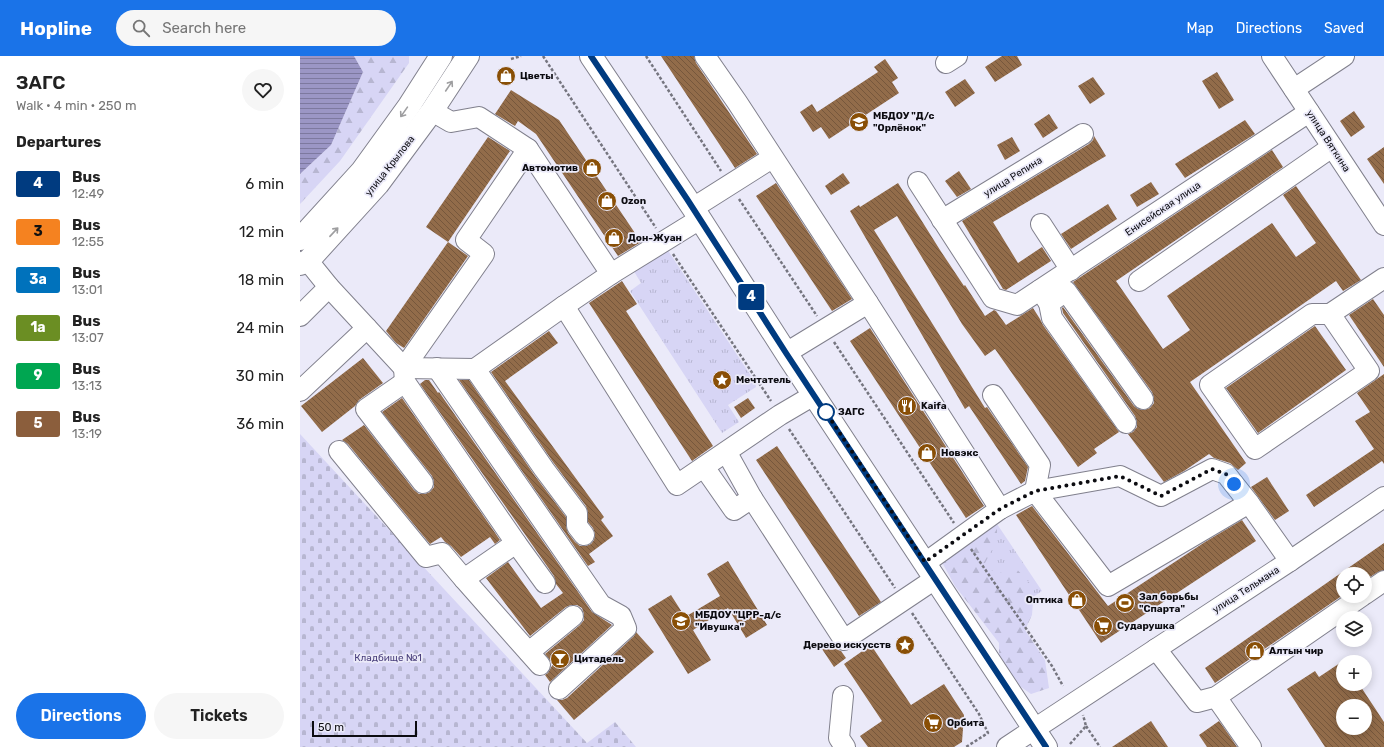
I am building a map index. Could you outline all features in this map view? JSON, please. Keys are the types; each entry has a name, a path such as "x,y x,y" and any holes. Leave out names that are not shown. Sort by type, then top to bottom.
{"main road":[{"name":"улица Крылова","path":"300,239 362,171 409,106 441,56"},
{"name":"улица Крылова","path":"304,262 378,184 432,111 468,56"},
{"path":"590,56 696,214 1046,747"}],"street":[{"path":"705,56 737,102 772,158 868,303 1000,509"},
{"name":"улица Вяткина","path":"1272,56 1384,225"},
{"path":"1294,89 1344,56"},
{"path":"432,111 451,122 479,117 528,149 611,274"},
{"name":"Енисейская улица","path":"942,220 993,298 1017,304 1044,297 1071,270 1309,112"},
{"name":"улица Репина","path":"942,220 1083,134"},
{"path":"1139,281 1332,147"},
{"path":"423,483 366,409 404,375 484,254 466,240 528,149"},
{"path":"404,375 437,368 475,369 611,274 664,242 729,184 772,158"},
{"path":"918,182 942,220"},
{"path":"1041,224 1071,270"},
{"path":"304,262 367,328 404,375 516,543 545,583"},
{"path":"1330,314 1369,371 1255,449 1210,385 1312,314 1330,314 1384,278"},
{"path":"300,316 329,287"},
{"path":"1126,423 1052,318 1044,297 1066,291 1143,399"},
{"path":"786,353 868,303"},
{"path":"564,306 677,485 780,415 814,395"},
{"path":"300,391 367,328"},
{"path":"437,368 601,605 621,616 626,628 559,689"},
{"path":"475,369 544,469 577,513 577,526 584,535"},
{"path":"993,395 1040,465 1035,491 1108,586 1249,503"},
{"path":"339,451 426,557 442,553 534,658 572,616"},
{"path":"727,452 752,498 844,640 904,601 963,536 1000,509 1035,491 1120,476 1161,496 1212,469 1226,474 1249,503 1290,561"},
{"path":"704,467 734,510 752,498"},
{"name":"улица Тельмана","path":"1007,747 1290,561 1384,497"},
{"path":"464,579 516,543"},
{"path":"1372,589 1384,581"},
{"path":"1156,649 1197,702 1216,697 1352,603"},
{"path":"844,696 839,738 845,747"},
{"path":"1216,697 1250,747"}],"path":[{"path":"511,59 521,56"},
{"path":"543,56 664,242 828,485 979,714 988,733 966,747"},
{"path":"646,56 825,329 1052,666 1063,686"},
{"path":"1082,713 1086,726 1100,747"},
{"path":"1070,744 1086,726"}],"green space":[{"path":"354,56 409,56 409,63 340,161 300,204 300,174 331,145 363,72"},
{"path":"665,246 755,382 756,387 728,405 739,422 722,433 630,291 641,283 632,268"},
{"name":"Кладбище №1","path":"300,434 587,743 615,722 636,747 300,747"},
{"path":"986,515 997,528 997,540 985,563 996,575 1014,566 1034,588 1032,615 1025,630 1045,660 1049,688 1031,694 1004,675 999,661 999,643 955,586 938,555"},
{"path":"993,518 1042,591 1015,609 966,536"}],"shaded area":[{"path":"300,56 354,56 363,72 331,145 300,174"}],"building":[{"path":"661,56 694,56 696,63 757,154 735,168"},
{"path":"1002,56 1017,56 1022,65 995,82 985,67"},
{"path":"885,59 898,78 892,82 899,93 829,139 821,127 813,132 800,112 812,104 817,112 878,72 874,67"},
{"path":"1217,72 1234,100 1219,109 1202,81"},
{"path":"1093,77 1105,94 1090,104 1078,86"},
{"path":"965,79 975,93 955,107 945,92"},
{"path":"511,90 559,120 641,242 618,256 536,134 518,121 515,126 495,114"},
{"path":"1354,111 1365,127 1351,137 1340,121"},
{"path":"1049,114 1058,128 1043,138 1034,124"},
{"path":"1245,120 1255,134 1185,178 1175,164"},
{"path":"1094,136 1106,156 993,222 1018,263 1042,247 1051,261 1006,290 1003,289 962,221 1089,144 1093,140"},
{"path":"488,137 510,151 448,242 426,227"},
{"path":"1012,137 1020,151 1005,160 997,145"},
{"path":"1384,147 1384,184 1367,159"},
{"path":"1272,150 1283,167 1116,281 1163,349 1190,330 1167,296 1272,223 1296,257 1316,243 1283,195 1296,186 1361,280 1343,291 1336,281 1190,382 1246,463 1238,470 1230,463 1214,458 1209,454 1184,471 1164,482 1128,434 1133,432 1137,427 1135,416 1063,313 1062,308 1063,307 1134,406 1138,409 1144,410 1150,408 1154,403 1152,392 1073,282"},
{"path":"959,171 971,189 957,197 945,181"},
{"path":"843,173 850,183 831,195 825,186"},
{"path":"1151,182 1159,194 1137,207 1130,195"},
{"path":"776,183 852,299 832,311 756,196"},
{"path":"898,183 940,250 985,316 994,310 1006,325 1033,308 1043,325 1119,432 1094,449 1097,453 1078,467 995,349 985,356 962,324 897,216 874,230 985,408 987,407 1028,467 1025,481 1021,484 969,406 965,409 850,211 859,205 860,207"},
{"path":"1108,204 1117,219 1071,249 1061,234"},
{"path":"448,242 468,256 404,348 396,343 386,331"},
{"path":"622,281 637,304 626,311 713,446 692,461 589,303"},
{"path":"1373,299 1384,315 1384,367 1349,315"},
{"path":"1315,326 1346,370 1258,433 1226,388"},
{"path":"870,328 984,506 966,518 850,341"},
{"path":"549,331 558,343 505,381 604,517 601,520 613,536 589,554 595,562 588,566 459,380 469,380 535,476 566,517 568,533 575,542 580,546 591,544 594,540 595,534 593,528 588,522 586,506 553,462 491,372"},
{"path":"363,358 383,383 359,400 355,406 322,432 301,406"},
{"path":"1384,374 1384,464 1382,461 1314,507 1306,495 1374,449 1355,421 1370,412 1357,393"},
{"path":"425,380 429,380 438,393 439,392 592,612 612,625 550,682 545,675 548,673 553,664 545,654 580,625 584,620 582,608 577,605 566,607 530,636 486,578 508,562 541,608 563,593 556,584 554,576 420,384"},
{"path":"402,398 500,540 495,544 490,537 461,557 441,537 430,544 348,444 342,440 364,425 414,490 419,494 430,492 434,487 432,476 382,412"},
{"path":"748,398 755,408 741,418 734,407"},
{"path":"777,446 881,602 859,616 756,460"},
{"path":"1267,477 1289,511 1275,520 1251,487"},
{"path":"1032,506 1108,606 1205,542 1242,520 1256,541 1101,643 1016,515"},
{"path":"1384,543 1384,570 1372,576 1372,567 1350,567"},
{"name":"МБДОУ \"ЦРР-д/с \"Ивушка\"","path":"728,561 767,625 746,638 728,608 693,630 711,660 688,674 648,609 671,595 685,617 720,596 707,574"},
{"path":"1336,577 1336,600 1215,683 1205,668"},
{"path":"636,632 654,652 574,720 557,700 567,698 634,636"},
{"path":"832,642 846,658 834,667 822,649"},
{"path":"871,645 911,705 944,684 964,715 962,742 954,747 868,747 860,736 882,721 844,664"},
{"path":"1336,666 1336,691 1364,691 1369,699 1336,699 1336,735 1372,735 1372,704 1384,722 1384,747 1325,747 1287,689 1315,671 1319,677"},
{"path":"1151,721 1168,747 1112,747"},
{"path":"1219,721 1237,747 1207,747 1199,735"}],"bus line":[{"name":"4","path":"591,56 687,199 786,353 1046,747"}],"place":[{"name":"Цветы","path":"506,76"},
{"name":"МБДОУ \"Д/с \"Орлёнок\"","path":"859,122"},
{"name":"Автомотив","path":"592,168"},
{"name":"Ozon","path":"607,201"},
{"name":"Дон-Жуан","path":"614,238"},
{"name":"Мечтатель","path":"722,380"},
{"name":"Kaifa","path":"907,406"},
{"name":"ЗАГС","path":"826,412"},
{"name":"Новэкс","path":"927,453"},
{"name":"Оптика","path":"1077,600"},
{"name":"Зал борьбы \"Спарта\"","path":"1125,603"},
{"name":"МБДОУ \"ЦРР-д/с \"Ивушка\"","path":"681,621"},
{"name":"Сударушка","path":"1103,626"},
{"name":"Дерево искусств","path":"905,645"},
{"name":"Алтын чир","path":"1255,651"},
{"name":"Цитадель","path":"560,659"},
{"name":"Орбита","path":"933,723"}],"route":[{"path":"826,412 825,411 925,562 1000,509 1035,491 1120,476 1161,496 1212,469 1226,474 1234,484"}]}
